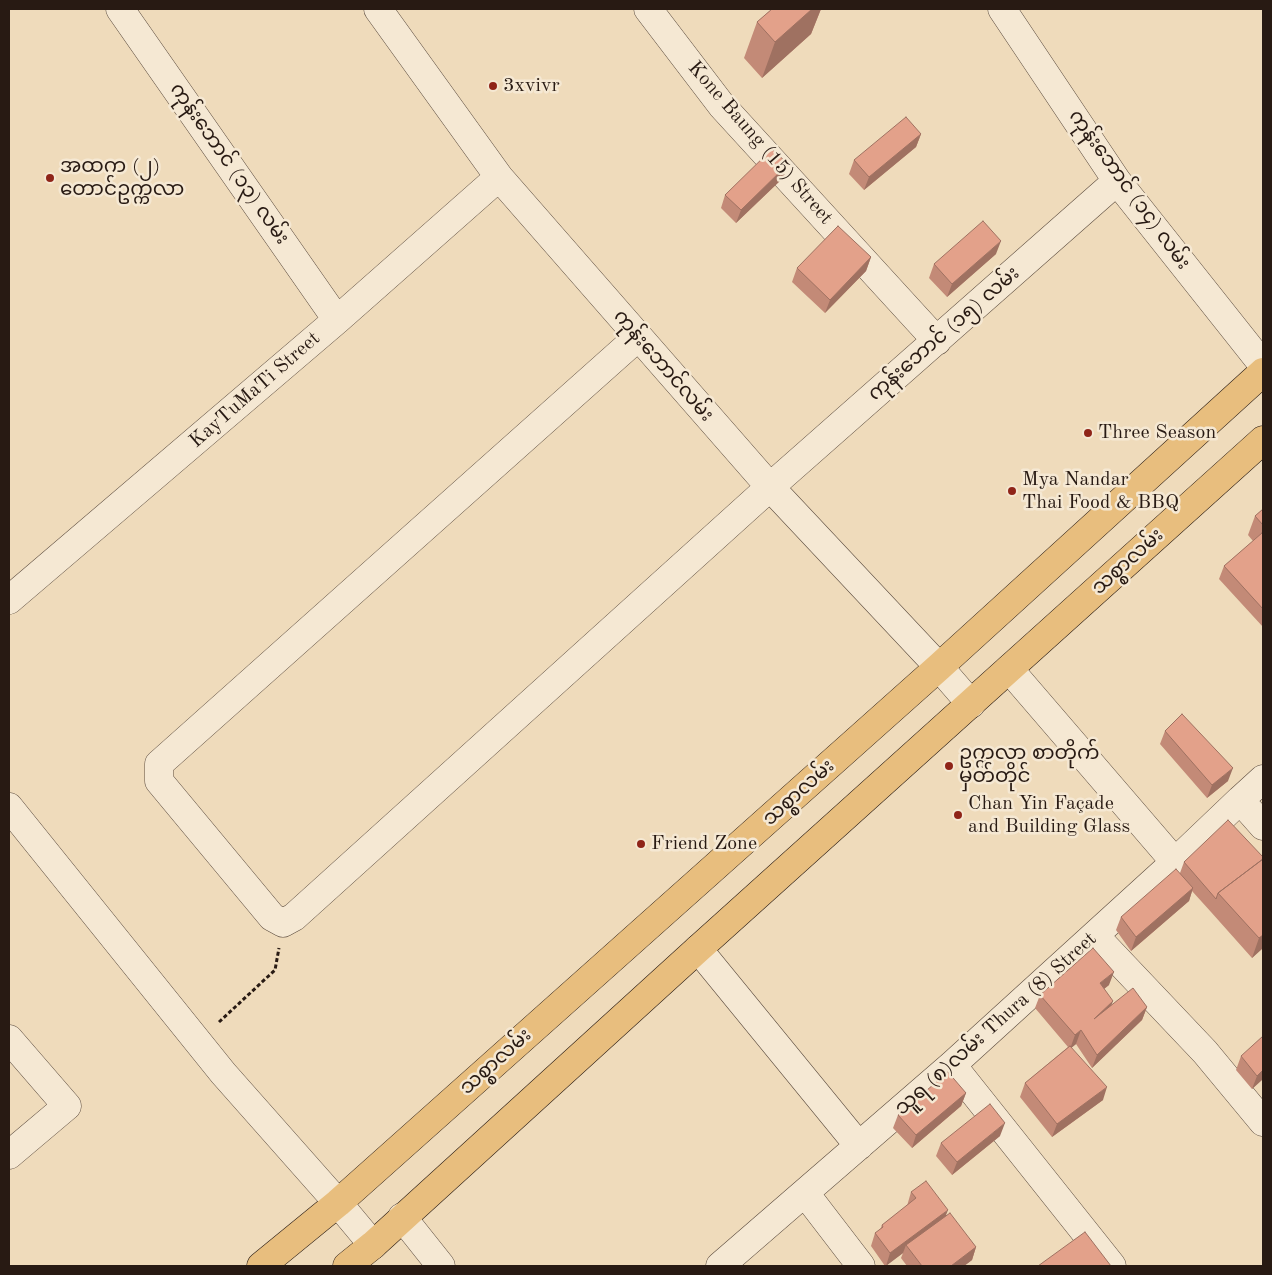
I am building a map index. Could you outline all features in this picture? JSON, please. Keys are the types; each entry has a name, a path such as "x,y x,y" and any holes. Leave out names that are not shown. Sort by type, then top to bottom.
{"main road":[{"name":"သစ္စာလမ်း","path":"261,1266 338,1202 939,667 1263,372"},
{"name":"သစ္စာလမ်း","path":"347,1266 373,1245 698,949 1263,440"}],"street":[{"name":"ကုန်းဘောင် (၁၃) လမ်း","path":"120,9 337,320"},
{"name":"ကုန်းဘောင်လမ်း","path":"378,9 500,177 770,487 939,667 971,704"},
{"name":"Kone Baung (15) Street","path":"648,9 722,106 937,341"},
{"name":"ကုန်းဘောင် (၁၄) လမ်း","path":"1002,9 1117,181 1263,365"},
{"name":"KayTuMaTi Street","path":"9,600 337,320 500,177"},
{"name":"ကုန်းဘောင် (၁၅) လမ်း","path":"283,923 294,917 770,487 1117,181"},
{"path":"283,923 272,917 159,780 159,764 638,337"},
{"path":"1009,669 1175,862"},
{"name":"သူရ (၈)လမ်း Thura (8) Street","path":"720,1266 952,1065 1095,936 1263,779"},
{"path":"1240,800 1263,826"},
{"path":"9,806 223,1073 338,1202 373,1245"},
{"path":"1095,936 1204,1052 1263,1122"},
{"path":"698,949 859,1146"},
{"path":"9,1040 67,1106 9,1155"},
{"path":"952,1065 1112,1266"},
{"path":"805,1193 861,1266"},
{"path":"402,1217 441,1266"}],"path":[{"path":"217,1024 275,970 283,923"}],"building":[{"path":"772,9 812,9 775,42 757,22"},
{"path":"906,117 921,134 869,177 854,160"},
{"path":"772,149 788,164 741,210 725,195"},
{"path":"983,221 1001,241 952,284 934,264"},
{"path":"838,226 871,257 830,300 797,268"},
{"path":"1263,509 1263,525 1255,516"},
{"path":"1263,534 1263,609 1224,566"},
{"path":"1182,714 1233,768 1212,785 1165,731"},
{"path":"1228,820 1263,859 1218,893 1216,899 1184,862"},
{"path":"1263,859 1263,935 1259,938 1218,893"},
{"path":"1176,869 1193,888 1136,937 1121,917"},
{"path":"1093,948 1114,972 1100,983 1113,1001 1094,1019 1133,988 1147,1007 1097,1055 1081,1030 1075,1035 1040,995"},
{"path":"1263,1036 1263,1070 1257,1076 1241,1056"},
{"path":"1070,1046 1107,1087 1057,1124 1025,1083"},
{"path":"948,1072 966,1093 916,1135 898,1115"},
{"path":"990,1104 1005,1123 957,1162 941,1143"},
{"path":"926,1181 948,1210 890,1253 875,1233 883,1227 882,1225 916,1198 911,1192"},
{"path":"950,1213 976,1247 951,1266 922,1266 906,1245"},
{"path":"1085,1232 1111,1266 1038,1266"}],"place":[{"name":"3xvivr","path":"493,86"},
{"name":"အထက (၂) တောင်ဥက္ကလာ","path":"50,178"},
{"name":"Three Season","path":"1088,433"},
{"name":"Mya Nandar Thai Food & BBQ","path":"1012,491"},
{"name":"ဥက္ကလာ စာတိုက် မှတ်တိုင်","path":"949,766"},
{"name":"Chan Yin Façade and Building Glass","path":"958,815"},
{"name":"Friend Zone","path":"641,844"}]}
